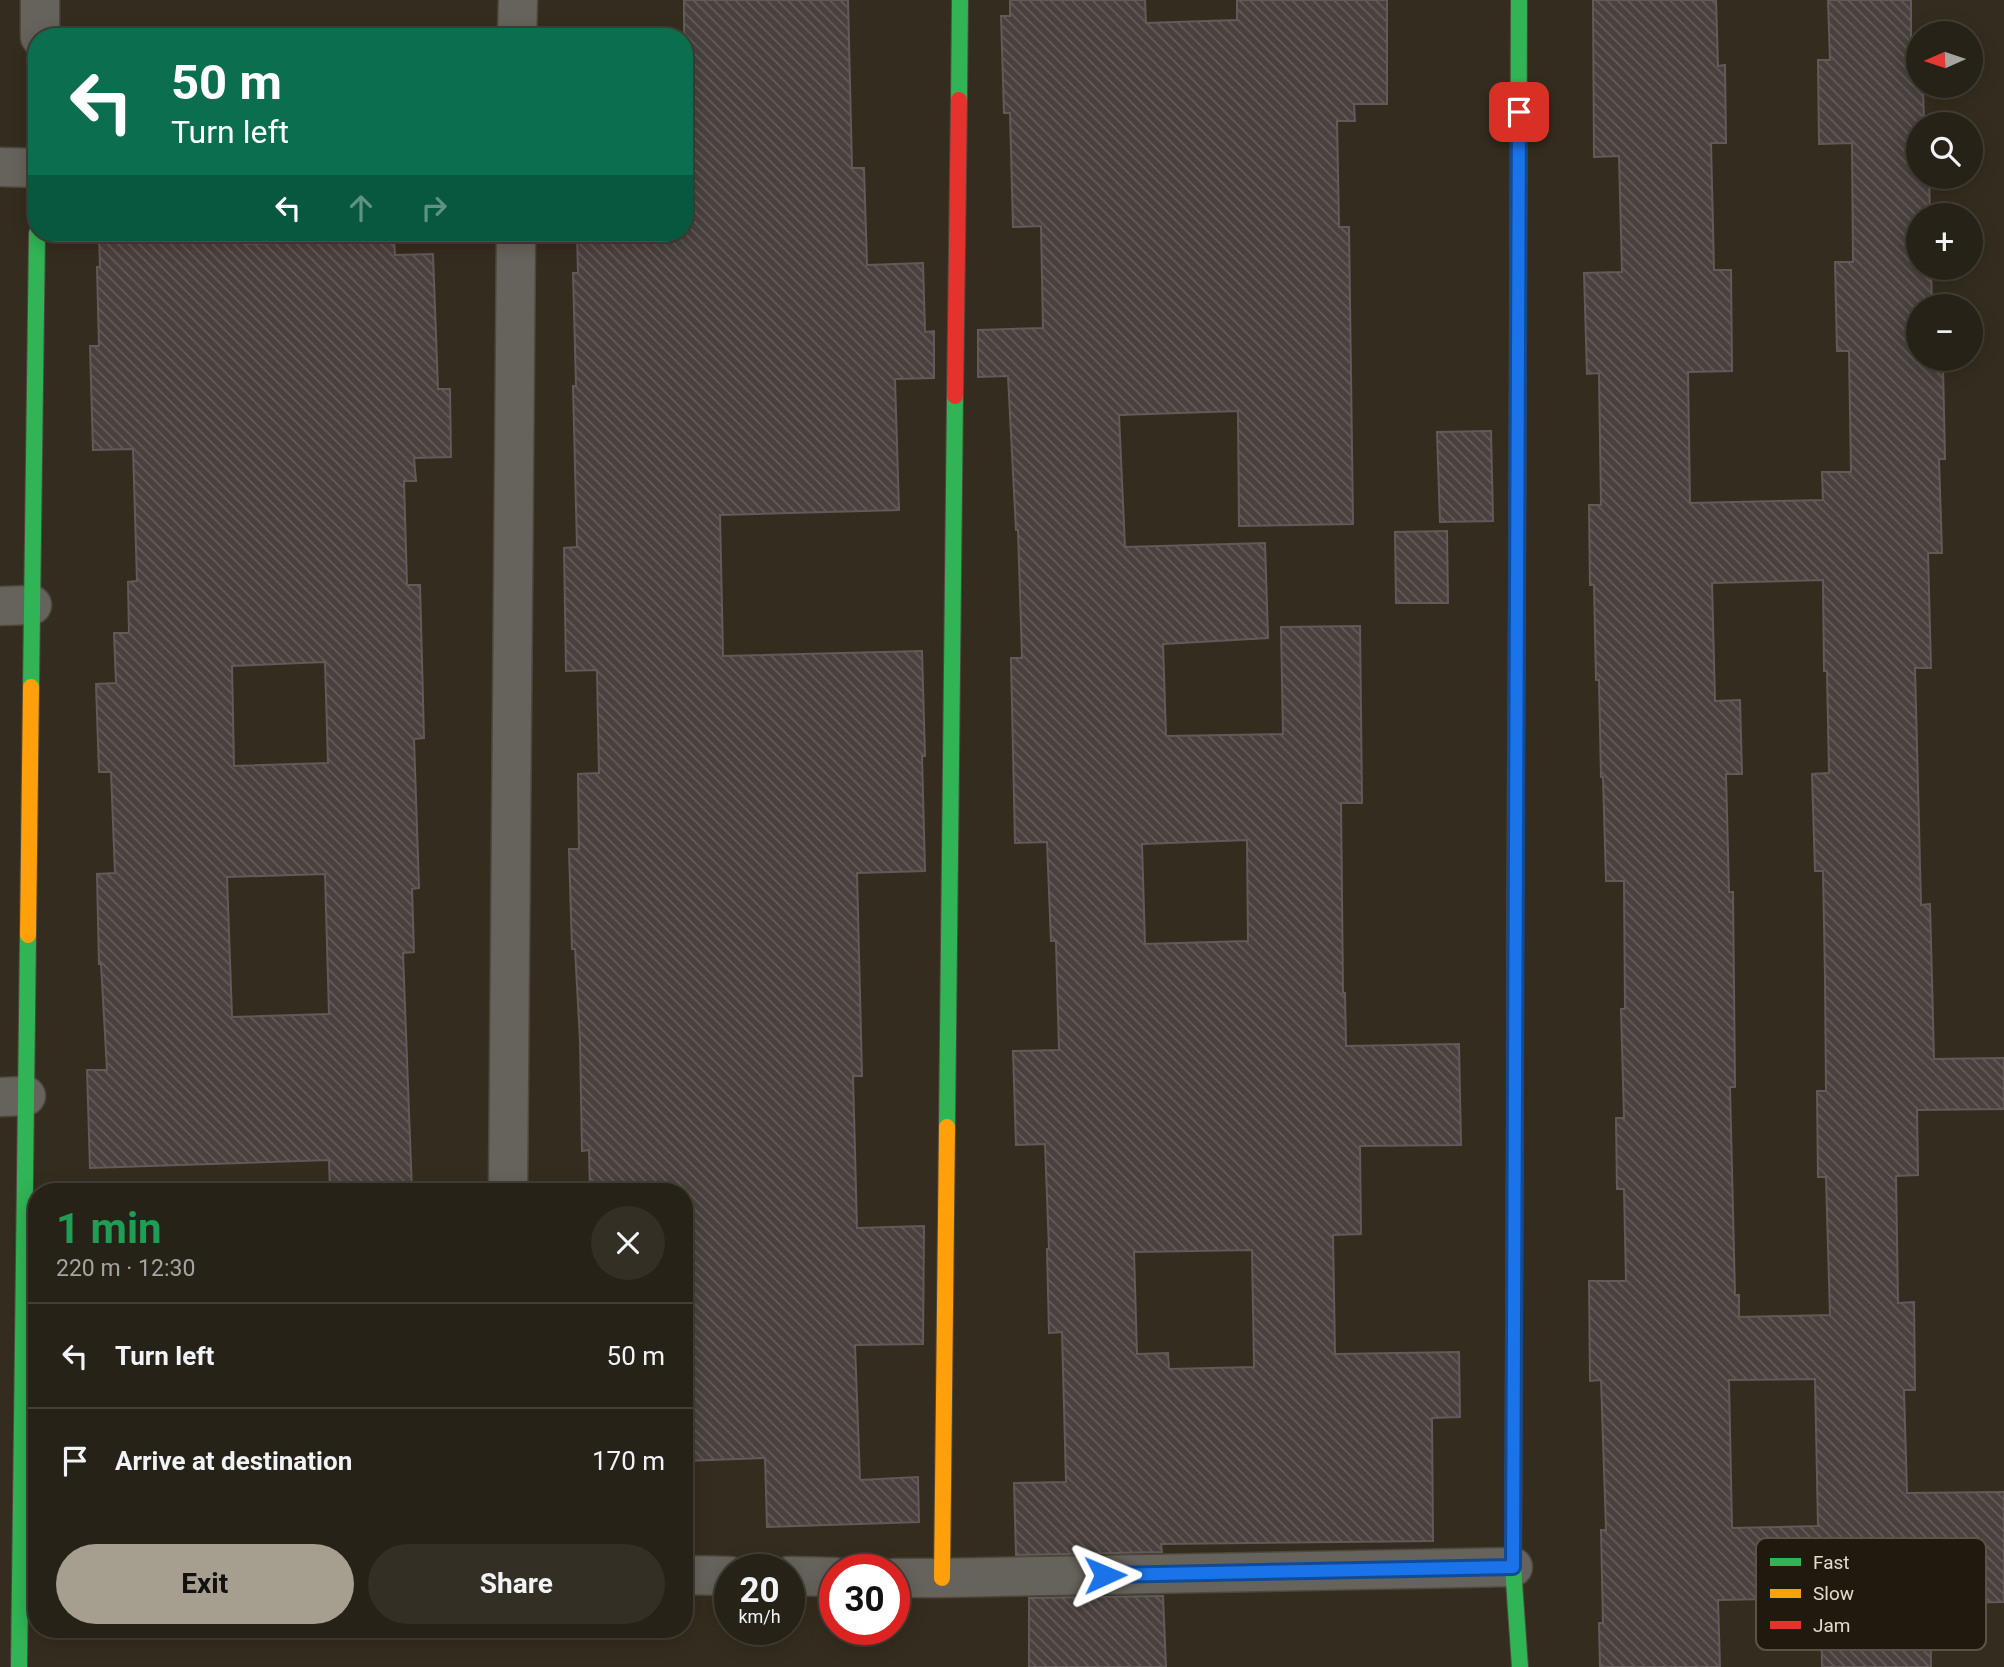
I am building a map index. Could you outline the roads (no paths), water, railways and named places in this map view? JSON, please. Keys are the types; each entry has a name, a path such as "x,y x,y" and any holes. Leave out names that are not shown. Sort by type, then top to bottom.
{"street":[{"path":"40,0 40,28"},
{"path":"517,28 518,0"},
{"path":"942,1578 960,0"},
{"path":"1519,0 1513,1567 1520,1667"},
{"path":"0,167 28,168"},
{"path":"19,1667 13,1096 16,606 36,242"},
{"path":"508,1183 516,242"},
{"path":"910,1578 1513,1567"},
{"path":"693,1575 714,1576"}]}
